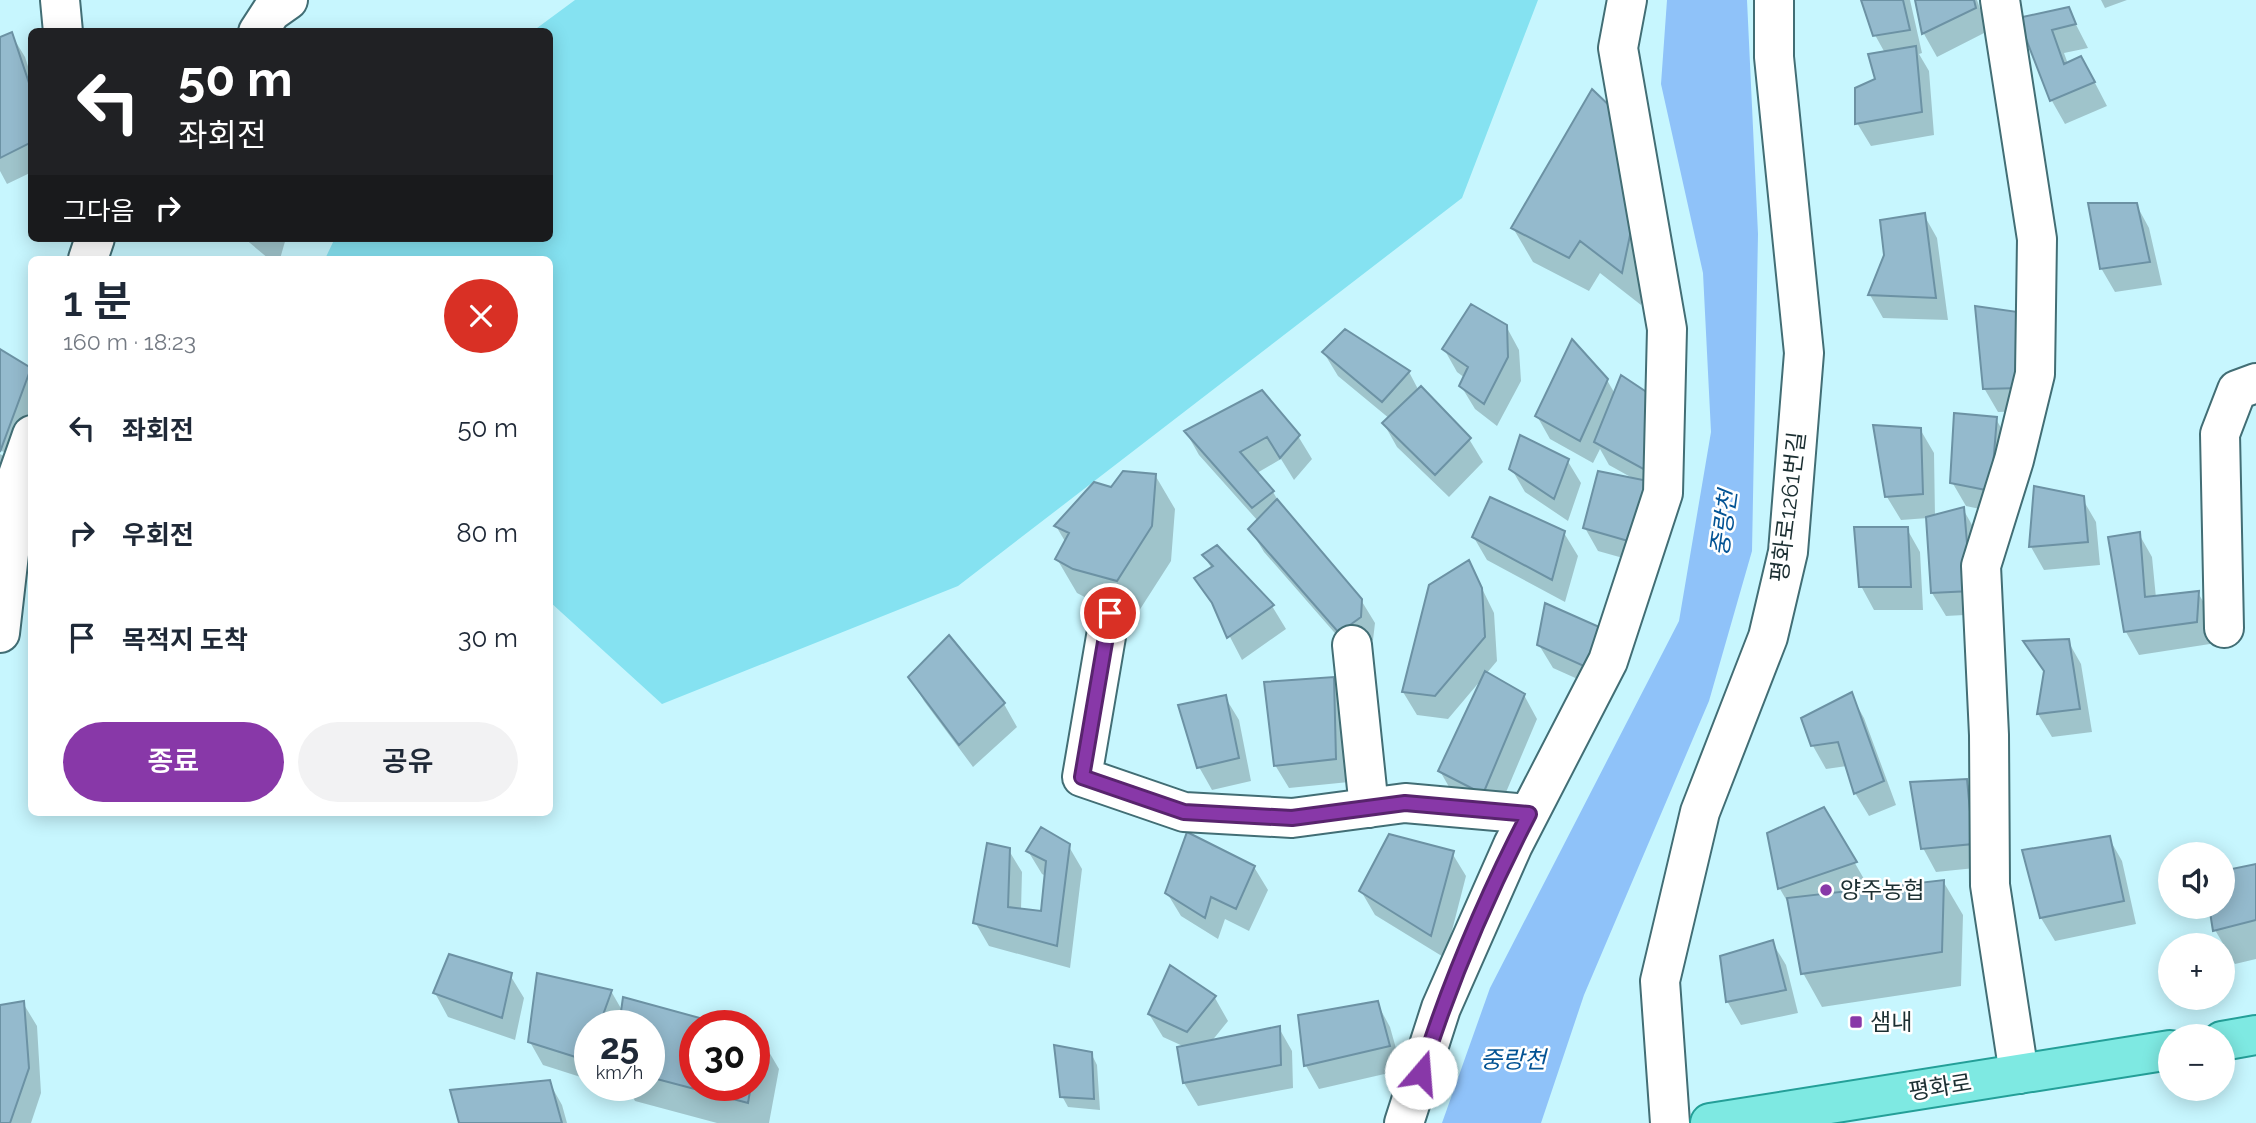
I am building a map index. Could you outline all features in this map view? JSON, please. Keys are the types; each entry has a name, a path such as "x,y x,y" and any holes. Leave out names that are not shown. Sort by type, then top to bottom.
{"main road":[{"path":"2235,1039 2256,1035"},
{"name":"평화로","path":"1710,1123 2158,1052"}],"street":[{"path":"60,0 63,28"},
{"path":"261,28 271,12 288,0"},
{"path":"1404,1123 1441,1008 1513,845 1608,661 1663,493 1667,329 1618,48 1627,0"},
{"name":"평화로1261번길","path":"1670,1123 1660,981 1700,812 1768,637 1788,552 1804,353 1774,57 1774,0"},
{"path":"2000,0 2037,239 2035,374 2014,460 1981,566 1989,735 1990,885 2019,1074"},
{"path":"2224,628 2220,434 2237,390 2256,383"},
{"path":"0,633 18,475 28,446"},
{"path":"1110,613 1082,777 1184,812 1292,818 1405,803 1529,814"},
{"path":"1352,645 1369,808"}],"shaded area":[{"path":"575,0 1538,0 1462,198 958,586 662,704 553,605 553,256 326,256 333,242 553,242 553,28 537,28"}],"water":[{"name":"중랑천","path":"1667,0 1747,0 1758,234 1752,551 1709,701 1584,995 1541,1123 1442,1123 1490,988 1679,621 1711,432 1703,273 1661,84"}],"building":[{"path":"1861,0 1903,0 1910,30 1873,36"},
{"path":"1915,0 1974,0 1976,8 1922,34"},
{"path":"2069,7 2076,24 2052,30 2064,64 2081,56 2095,82 2050,101 2018,18"},
{"path":"12,32 28,80 28,144 0,158 0,37"},
{"path":"1916,46 1922,112 1855,124 1855,88 1875,79 1868,54"},
{"path":"1592,89 1615,111 1632,226 1622,273 1580,241 1569,258 1511,228"},
{"path":"2088,203 2137,203 2150,262 2100,269"},
{"path":"1925,213 1936,298 1868,295 1884,255 1880,220"},
{"path":"1471,304 1507,325 1508,357 1484,404 1459,386 1468,367 1442,349"},
{"path":"1975,306 2018,312 2021,388 1983,389"},
{"path":"1345,329 1410,371 1382,402 1322,352"},
{"path":"1572,339 1608,379 1580,441 1535,416"},
{"path":"0,349 28,366 28,376 0,452"},
{"path":"1621,375 1657,399 1647,471 1594,442"},
{"path":"1421,386 1471,438 1435,475 1382,423"},
{"path":"1262,390 1300,435 1280,458 1267,437 1240,452 1274,491 1252,508 1184,431"},
{"path":"1954,413 1997,417 1991,491 1950,483"},
{"path":"1873,425 1921,428 1923,494 1885,497"},
{"path":"1520,435 1569,459 1554,499 1509,469"},
{"path":"1123,471 1156,474 1152,526 1117,581 1073,569 1055,559 1069,533 1054,526 1094,482 1111,487"},
{"path":"1598,471 1648,481 1635,543 1583,528"},
{"path":"2034,486 2084,496 2088,542 2029,547"},
{"path":"1490,497 1565,531 1552,580 1472,537"},
{"path":"1277,499 1362,599 1361,617 1339,633 1248,529"},
{"path":"1964,507 1971,591 1931,593 1926,517"},
{"path":"1854,527 1908,527 1911,587 1859,587"},
{"path":"2140,532 2145,597 2199,591 2197,622 2124,632 2108,537"},
{"path":"1217,545 1274,605 1227,638 1212,603 1194,578 1213,566 1202,555"},
{"path":"1469,560 1482,588 1485,637 1435,696 1402,692 1429,585"},
{"path":"1545,603 1606,630 1586,667 1537,645"},
{"path":"949,635 1005,703 959,745 908,677"},
{"path":"2069,639 2080,709 2037,714 2044,671 2023,641"},
{"path":"1485,671 1525,694 1483,794 1438,771"},
{"path":"1334,677 1336,759 1274,766 1264,682"},
{"path":"1852,692 1884,781 1854,794 1838,742 1811,746 1801,718"},
{"path":"1226,695 1239,758 1197,768 1178,705"},
{"path":"1967,779 1973,844 1921,849 1910,782"},
{"path":"1824,807 1857,862 1778,889 1767,833"},
{"path":"1041,827 1070,844 1057,946 973,923 987,843 1010,848 1008,907 1041,911 1046,861 1026,851"},
{"path":"1187,832 1255,866 1236,909 1211,897 1205,918 1165,893"},
{"path":"1389,834 1454,851 1431,936 1359,891"},
{"path":"2110,836 2124,901 2040,918 2022,850"},
{"path":"2256,864 2256,920 2213,931 2211,919 2235,919 2235,868"},
{"path":"1944,880 1942,952 1801,974 1787,898"},
{"path":"1773,940 1786,990 1726,1002 1720,956"},
{"path":"449,954 512,973 502,1018 433,993"},
{"path":"1170,965 1216,996 1187,1032 1148,1014"},
{"path":"537,973 612,990 605,1010 574,1010 574,1057 528,1042"},
{"path":"623,997 679,1012 679,1085 665,1081 665,1010 621,1010"},
{"path":"24,1001 29,1068 10,1123 0,1123 0,1005"},
{"path":"1378,1001 1390,1046 1304,1066 1298,1015"},
{"path":"1280,1026 1281,1065 1183,1083 1177,1047"},
{"path":"1054,1045 1092,1052 1094,1099 1060,1097"},
{"path":"550,1080 562,1123 459,1123 450,1090"}],"place":[{"name":"양주농협","path":"1826,890"},
{"name":"샘내","path":"1856,1022"}],"route":[{"path":"1110,613 1082,777 1184,812 1292,818 1405,803 1529,814 1441,1008 1421,1073"}]}
